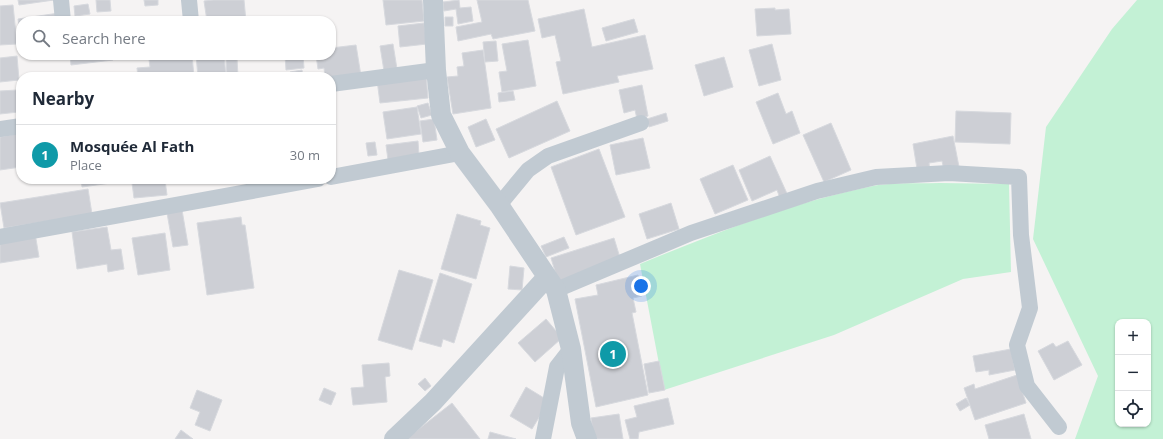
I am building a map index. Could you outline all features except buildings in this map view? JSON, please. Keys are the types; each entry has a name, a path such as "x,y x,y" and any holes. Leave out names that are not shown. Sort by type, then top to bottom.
{"street":[{"path":"61,0 63,16"},
{"path":"189,0 191,16"},
{"path":"433,0 436,70 441,115 460,153 499,205 551,283 571,349 581,423 587,439"},
{"path":"336,83 436,70"},
{"path":"499,205 534,164 548,156 641,123"},
{"path":"0,129 16,127"},
{"path":"336,176 460,153"},
{"path":"394,439 433,402 551,283 772,205 876,177 934,174 1019,177 1021,235 1030,308 1017,345 1027,386 1059,427"},
{"path":"0,237 291,184"},
{"path":"543,439 557,367 571,349"}],"green space":[{"path":"1137,0 1163,0 1163,439 1075,439 1098,376 1033,239 1046,127 1112,29"},
{"path":"940,183 1009,184 1011,272 963,279 834,335 664,390 640,264 755,219 813,201 873,186"}],"place":[{"name":"Mosquée Al Fath","path":"613,354"}]}
